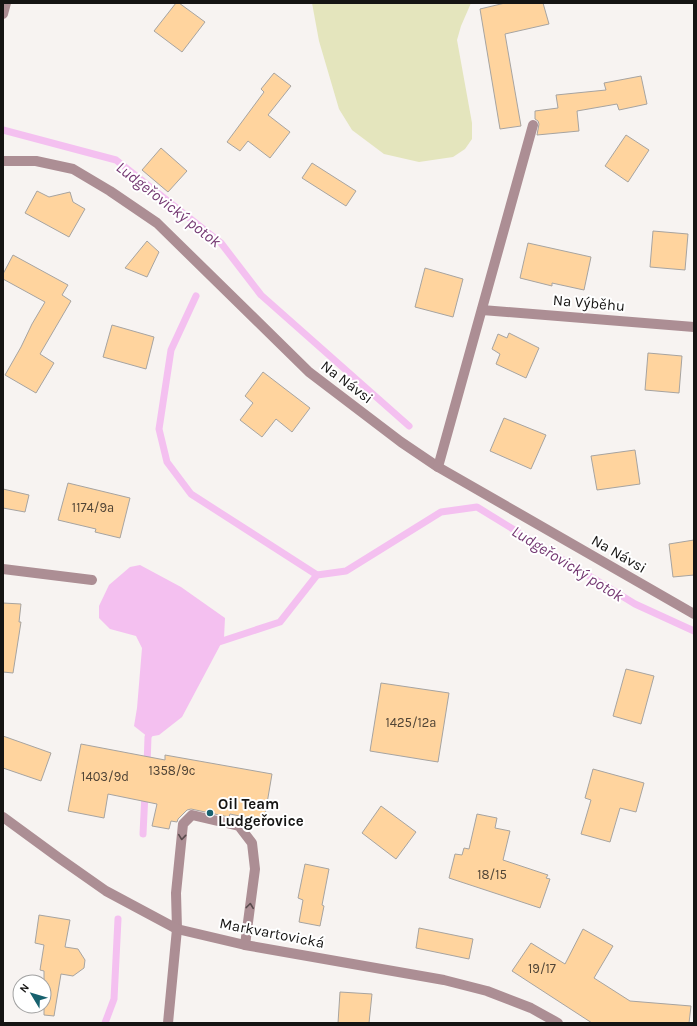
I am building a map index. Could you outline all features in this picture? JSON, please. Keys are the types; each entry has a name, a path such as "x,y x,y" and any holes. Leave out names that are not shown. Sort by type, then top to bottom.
{"street":[{"path":"3,14 6,3"},
{"path":"438,467 533,126"},
{"name":"Na Návsi","path":"3,161 36,161 73,169 110,191 157,223 309,372 401,442 438,467 694,614"},
{"name":"Na Výběhu","path":"482,310 694,327"},
{"path":"3,569 92,580"},
{"path":"168,1023 177,929 176,894 183,824 192,815 239,826 252,843 255,869 245,945"},
{"name":"Markvartovická","path":"3,817 106,891 177,929 245,945 444,980 487,991 531,1008 558,1023"}],"green space":[{"path":"312,3 471,3 461,26 457,40 472,123 472,139 465,149 453,157 419,162 384,154 352,130 339,109 319,41"}],"shaded area":[{"path":"140,565 181,587 225,618 224,638 182,717 159,735 148,737 134,726 142,648 136,636 110,629 99,618 99,606 109,585 130,567"}],"building":[{"path":"176,3 179,3 205,22 182,52 154,31"},
{"path":"505,3 543,3 549,24 505,34 521,126 500,129 480,9"},
{"path":"274,73 291,86 268,115 290,132 270,158 248,141 240,151 227,142 264,92 261,89"},
{"path":"641,76 647,104 619,110 617,104 577,111 579,131 537,135 539,124 535,119 535,111 558,108 556,95 606,90 604,83"},
{"path":"626,135 649,150 628,182 605,166"},
{"path":"161,148 187,171 168,192 142,170"},
{"path":"312,163 356,191 346,206 302,178"},
{"path":"37,191 49,197 70,192 73,202 85,209 69,237 25,213"},
{"path":"653,231 688,234 685,270 650,267"},
{"path":"147,241 159,252 147,277 125,268"},
{"path":"528,243 591,257 584,290 552,283 552,286 520,278"},
{"path":"13,255 68,285 62,295 71,301 40,354 54,363 36,393 5,375 45,302 3,279 3,274"},
{"path":"425,268 463,279 453,317 415,307"},
{"path":"112,325 154,337 146,369 103,357"},
{"path":"509,333 539,348 526,378 496,364 500,354 492,349 498,334 507,338"},
{"path":"648,353 682,356 679,393 645,390"},
{"path":"263,372 310,408 292,432 276,419 262,437 240,420 253,403 245,396"},
{"path":"504,418 546,435 531,469 490,451"},
{"path":"635,450 640,484 597,490 591,456"},
{"path":"68,483 130,498 120,538 95,532 96,529 58,520"},
{"path":"3,489 29,495 25,512 3,508"},
{"path":"694,540 694,575 673,577 669,544"},
{"path":"3,603 21,604 19,622 21,622 13,673 3,672"},
{"path":"626,669 654,676 641,724 613,716"},
{"path":"381,683 449,693 438,762 370,751"},
{"path":"3,736 51,753 41,781 3,768"},
{"path":"81,744 165,760 165,755 272,774 264,821 230,814 229,817 191,809 187,810 177,822 171,821 169,829 152,826 157,804 108,794 104,818 68,811"},
{"path":"593,769 644,783 636,812 620,808 610,842 581,834 591,800 585,798"},
{"path":"381,806 416,832 396,859 362,833"},
{"path":"477,814 497,818 495,828 510,831 503,860 548,875 546,878 550,879 540,908 449,878 455,854 462,855 464,848 469,849"},
{"path":"305,864 329,869 322,905 324,906 320,926 299,922 303,900 298,898"},
{"path":"39,915 70,920 65,947 78,949 85,960 84,968 73,976 61,974 54,1016 44,1015 52,1014 52,974 44,974 44,971 40,970 44,945 35,943"},
{"path":"419,928 473,939 469,959 416,948"},
{"path":"583,929 613,946 594,978 630,1001 691,1006 689,1023 592,1023 512,971 531,943 565,964"},
{"path":"340,992 372,994 369,1023 338,1023"}],"waterway":[{"name":"Ludgeřovický potok","path":"3,130 116,160 221,243 261,295 409,426"},
{"path":"196,296 171,350 159,429 167,462 191,494 317,575"},
{"name":"Ludgeřovický potok","path":"213,644 280,622 317,575 346,571 441,512 477,507 635,604 694,631"},
{"path":"147,766 148,737 152,729"},
{"path":"143,834 145,793"},
{"path":"105,1023 114,999 118,919"}],"place":[{"name":"Oil Team Ludgeřovice","path":"210,813"}]}
